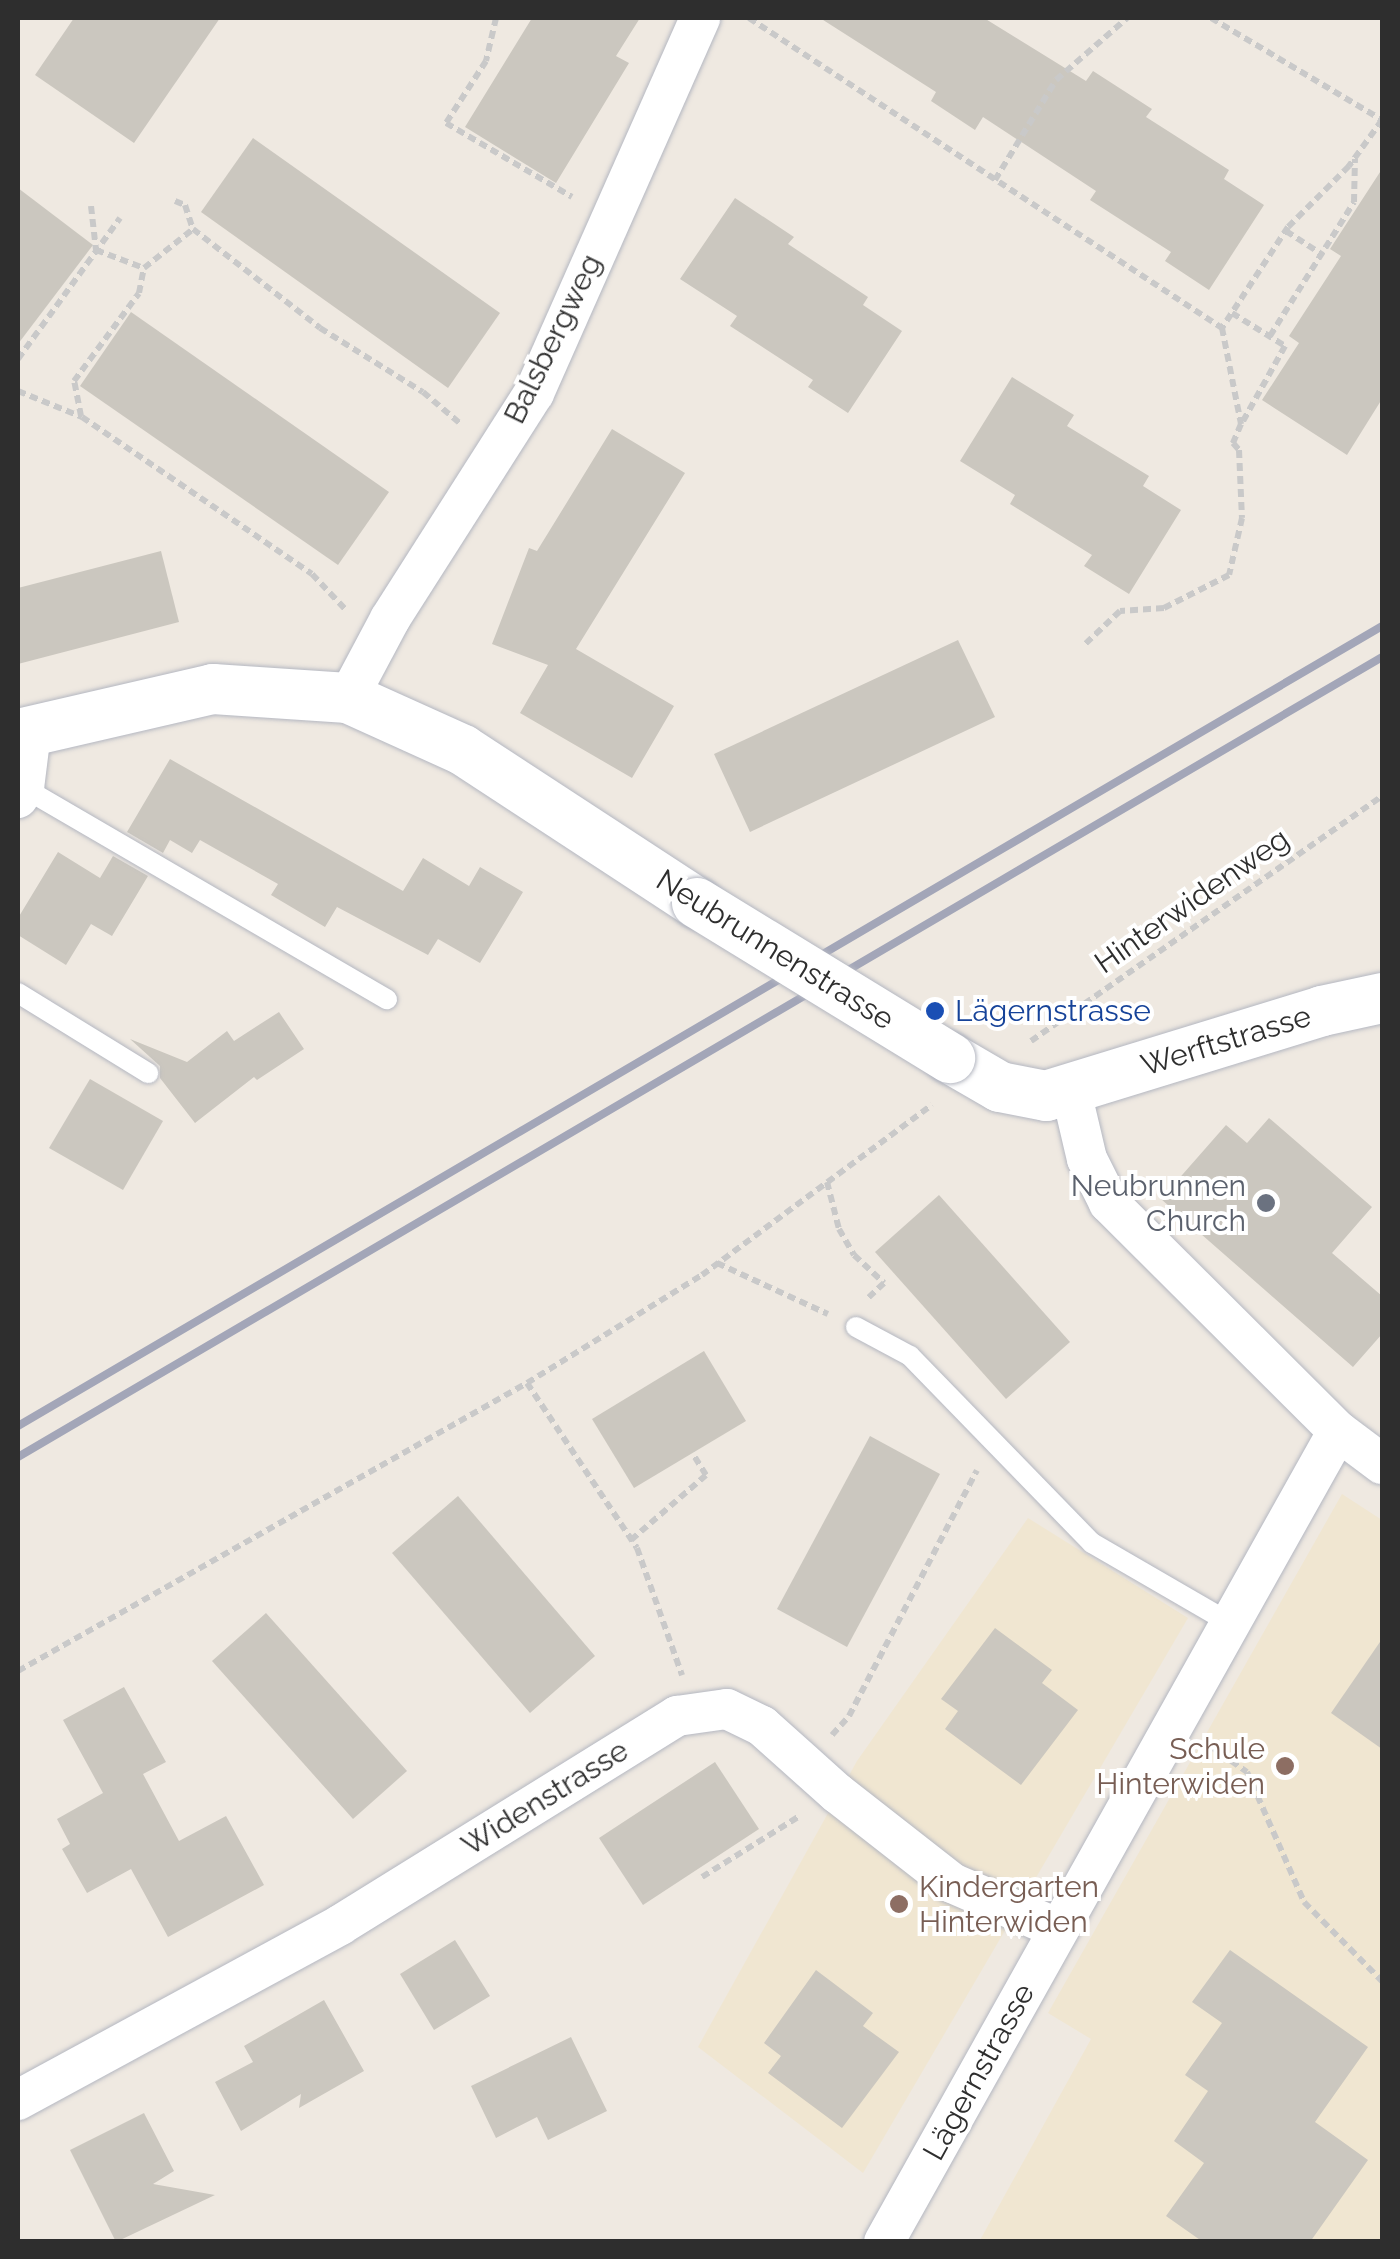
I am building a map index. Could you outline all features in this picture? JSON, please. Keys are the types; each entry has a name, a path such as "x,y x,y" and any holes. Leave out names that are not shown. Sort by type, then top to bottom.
{"street":[{"name":"Balsbergweg","path":"348,698 390,619 534,393 700,18"},
{"name":"Neubrunnenstrasse","path":"24,733 213,689 348,698 464,750 963,1067 1021,1094 1070,1091"},
{"path":"20,793 24,733"},
{"name":"Werftstrasse","path":"1070,1091 1322,1011 1382,998"},
{"path":"1070,1091 1087,1159 1109,1203 1338,1431 1382,1464"},
{"name":"Lägernstrasse","path":"884,2242 1338,1431"},
{"name":"Widenstrasse","path":"18,2100 340,1925 677,1716 727,1709 762,1726 837,1793 952,1883 1060,1929"}],"lane":[{"path":"20,793 387,998"},
{"path":"18,993 148,1072"},
{"path":"856,1327 910,1356 1092,1543 1230,1622"}],"path":[{"path":"496,18 486,61 446,123 586,205"},
{"path":"749,18 1222,328"},
{"path":"995,180 1056,80 1127,18"},
{"path":"1211,18 1382,120 1355,158 1286,231 1222,328 1241,424"},
{"path":"1270,336 1354,202 1355,158"},
{"path":"175,201 185,205 193,228 320,328 423,392 464,427"},
{"path":"91,206 96,250"},
{"path":"18,359 120,218"},
{"path":"82,417 74,382 140,293 144,268 193,228"},
{"path":"1286,231 1323,255"},
{"path":"96,250 144,268"},
{"path":"1084,645 1120,611 1164,608 1229,575 1242,518 1239,450 1232,444 1285,346 1232,313"},
{"path":"18,391 82,417 312,574 356,615"},
{"name":"Hinterwidenweg","path":"18,1671 526,1383 717,1263 828,1182 963,1067 1382,796"},
{"path":"828,1182 838,1229 854,1255 884,1282 854,1312 856,1327"},
{"path":"717,1263 856,1327"},
{"path":"526,1383 631,1540 696,1714"},
{"path":"806,1766 849,1716 991,1443"},
{"path":"631,1540 706,1475 692,1453"},
{"path":"1175,1722 1247,1772 1304,1902 1382,1982"},
{"path":"702,1877 837,1793"}],"shaded area":[{"name":"Schule Hinterwiden","path":"1342,1494 1382,1520 1382,2241 979,2242 1091,2039 1048,2013"},
{"name":"Kindergarten Hinterwiden","path":"1028,1518 1188,1618 863,2173 698,2047 857,1761"}],"building":[{"path":"74,18 220,18 134,143 35,75"},
{"path":"532,18 640,18 616,56 629,63 556,183 465,127"},
{"path":"820,18 984,18 1086,81 1093,71 1152,109 1146,117 1229,170 1224,179 1264,205 1209,290 1165,261 1171,252 1090,200 1096,191 983,117 975,130 931,101 936,92"},
{"path":"253,138 500,313 448,388 201,212"},
{"path":"1382,169 1382,399 1347,455 1262,400 1299,343 1289,336 1341,256 1330,249"},
{"path":"18,188 93,245 18,344"},
{"path":"735,198 794,237 788,244 868,297 863,305 902,331 848,413 808,387 813,380 730,326 737,316 680,279"},
{"path":"131,312 389,492 338,565 80,386"},
{"path":"1012,377 1074,415 1067,426 1149,476 1143,486 1181,510 1129,594 1084,566 1092,555 1010,504 1015,495 960,461"},
{"path":"612,429 685,473 576,649 674,706 632,778 520,713 548,665 492,644 529,548 537,551"},
{"path":"161,551 179,622 18,664 18,588"},
{"path":"958,640 995,717 750,832 714,754"},
{"path":"170,759 403,891 423,858 469,886 480,867 523,892 480,963 438,939 428,955 337,907 325,927 271,895 278,884 200,840 192,853 170,840 163,853 127,832"},
{"path":"58,852 100,878 113,856 148,876 112,936 91,924 66,965 18,935 18,918"},
{"path":"279,1012 304,1049 257,1080 254,1077 195,1123 160,1078 160,1066 130,1039 187,1062 227,1031 234,1041"},
{"path":"90,1079 163,1121 123,1190 49,1148"},
{"path":"1269,1118 1372,1207 1332,1253 1382,1296 1382,1334 1353,1367 1161,1199 1226,1125 1247,1143"},
{"path":"939,1195 1070,1342 1006,1399 875,1252"},
{"path":"704,1351 746,1421 634,1488 592,1419"},
{"path":"870,1436 940,1474 847,1647 777,1609"},
{"path":"458,1496 595,1656 530,1713 392,1553"},
{"path":"266,1613 407,1771 353,1819 212,1661"},
{"path":"995,1628 1052,1670 1042,1683 1078,1710 1021,1785 945,1729 958,1711 941,1699"},
{"path":"1382,1639 1382,1749 1331,1713"},
{"path":"124,1687 166,1762 143,1774 179,1841 226,1816 264,1885 168,1937 131,1869 87,1893 62,1849 70,1844 57,1819 103,1793 63,1720"},
{"path":"715,1762 759,1829 643,1905 599,1838"},
{"path":"455,1940 490,1996 434,2030 400,1974"},
{"path":"1230,1950 1368,2047 1315,2122 1368,2160 1310,2242 1203,2242 1166,2216 1204,2163 1174,2141 1208,2091 1185,2075 1222,2023 1192,2002"},
{"path":"816,1970 873,2013 863,2026 899,2052 842,2128 768,2073 781,2056 764,2043"},
{"path":"324,2000 364,2071 299,2108 301,2094 241,2131 215,2082 253,2062 244,2046"},
{"path":"571,2037 607,2111 548,2140 537,2117 496,2138 471,2086"},
{"path":"144,2113 174,2171 153,2184 215,2195 116,2242 70,2150"}],"railway":[{"path":"18,1426 1382,626"},
{"path":"18,1457 1382,657"}],"place":[{"name":"Lägernstrasse","path":"935,1011"},
{"name":"Neubrunnen Church","path":"1266,1203"},
{"name":"Schule Hinterwiden","path":"1285,1766"},
{"name":"Kindergarten Hinterwiden","path":"899,1904"}]}
